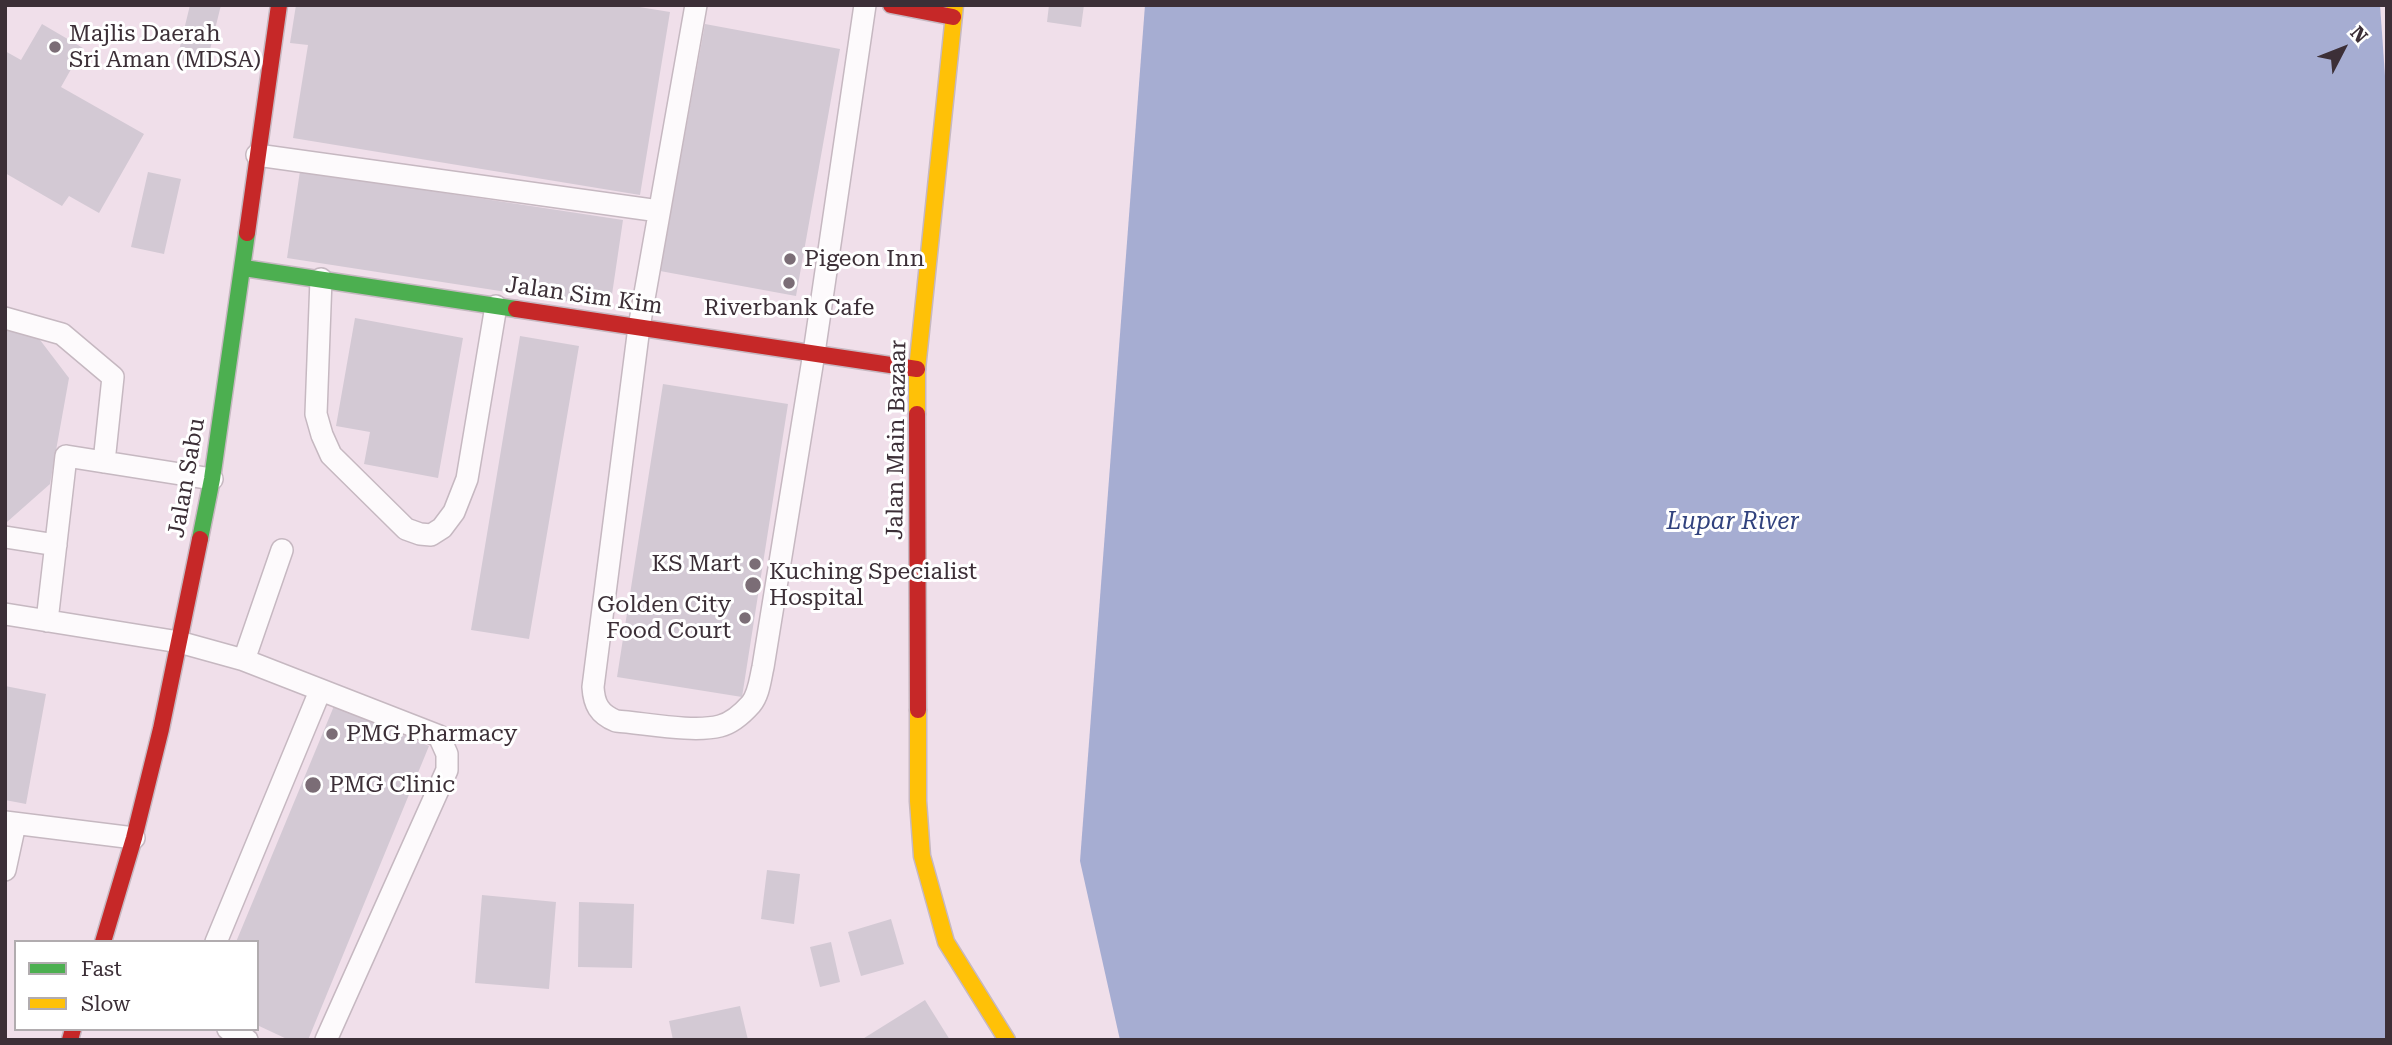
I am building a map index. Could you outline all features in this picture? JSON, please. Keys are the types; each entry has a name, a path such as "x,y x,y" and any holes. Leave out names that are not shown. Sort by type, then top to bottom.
{"street":[{"path":"891,5 954,11"},
{"name":"Jalan Sabu","path":"104,940 134,838 161,729 212,479 280,9"},
{"name":"Jalan Main Bazaar","path":"954,11 917,369 918,801 922,856 946,942 1002,1033"},
{"name":"Jalan Sim Kim","path":"244,268 917,369"}],"lane":[{"path":"696,5 639,327 593,687 594,700 598,707 604,716 615,721 706,728 723,725 737,718 752,702 763,667 814,353 865,5"},
{"path":"257,155 659,211"},
{"path":"321,279 316,414 322,435 331,455 406,529 420,534 431,535 442,528 454,512 467,479 496,306"},
{"path":"5,318 62,334 113,377 103,462"},
{"path":"47,621 66,456 212,479"},
{"path":"5,537 56,545"},
{"path":"244,660 282,550"},
{"path":"5,614 178,642 244,660 439,736 447,754 447,770 326,1040"},
{"path":"217,940 320,691"},
{"path":"5,870 10,823 134,838"},
{"path":"231,1031 247,1040"}],"water":[{"name":"Lupar River","path":"1145,5 2380,5 2387,104 2387,1040 1120,1040 1080,861"}],"building":[{"path":"190,5 221,5 206,66 177,59"},
{"path":"296,5 627,5 670,12 640,195 293,138 308,45 290,43"},
{"path":"1049,5 1084,5 1081,27 1047,22"},
{"path":"42,24 83,48 61,87 144,134 99,213 69,196 62,206 5,173 5,51 21,60"},
{"path":"705,24 840,49 796,296 660,271"},
{"path":"300,171 623,220 610,308 287,258"},
{"path":"148,172 181,179 164,254 131,247"},
{"path":"355,318 463,338 438,478 364,464 370,432 336,426"},
{"path":"5,330 37,336 69,378 50,484 7,522"},
{"path":"520,336 579,346 529,639 471,630"},
{"path":"663,384 788,404 742,697 617,677"},
{"path":"5,686 46,694 26,804 5,800"},
{"path":"334,706 429,746 308,1040 289,1040 259,1026 259,940 237,940"},
{"path":"767,870 800,874 794,924 761,919"},
{"path":"482,895 556,902 549,989 475,983"},
{"path":"579,902 634,904 632,968 578,967"},
{"path":"891,919 904,964 861,976 848,932"},
{"path":"831,942 840,982 820,987 810,947"},
{"path":"925,1000 950,1040 861,1040"},
{"path":"740,1006 748,1040 673,1040 669,1021"}],"traffic: fast":[{"path":"200,539 212,479 247,233"},
{"path":"244,268 516,309"}],"traffic: slow":[{"path":"917,414 917,369 955,5"},
{"path":"918,710 918,801 922,856 946,942 1007,1040"}],"traffic: jam":[{"path":"247,233 279,5"},
{"path":"891,5 953,17"},
{"path":"516,309 917,369"},
{"path":"917,414 918,710"},
{"path":"104,940 134,838 161,729 200,539"},
{"path":"70,1040 72,1031"}],"place":[{"name":"Majlis Daerah Sri Aman (MDSA)","path":"55,47"},
{"name":"Pigeon Inn","path":"790,259"},
{"name":"Riverbank Cafe","path":"789,283"},
{"name":"KS Mart","path":"755,564"},
{"name":"Kuching Specialist Hospital","path":"753,585"},
{"name":"Golden City Food Court","path":"745,618"},
{"name":"PMG Pharmacy","path":"332,734"},
{"name":"PMG Clinic","path":"313,785"}]}
